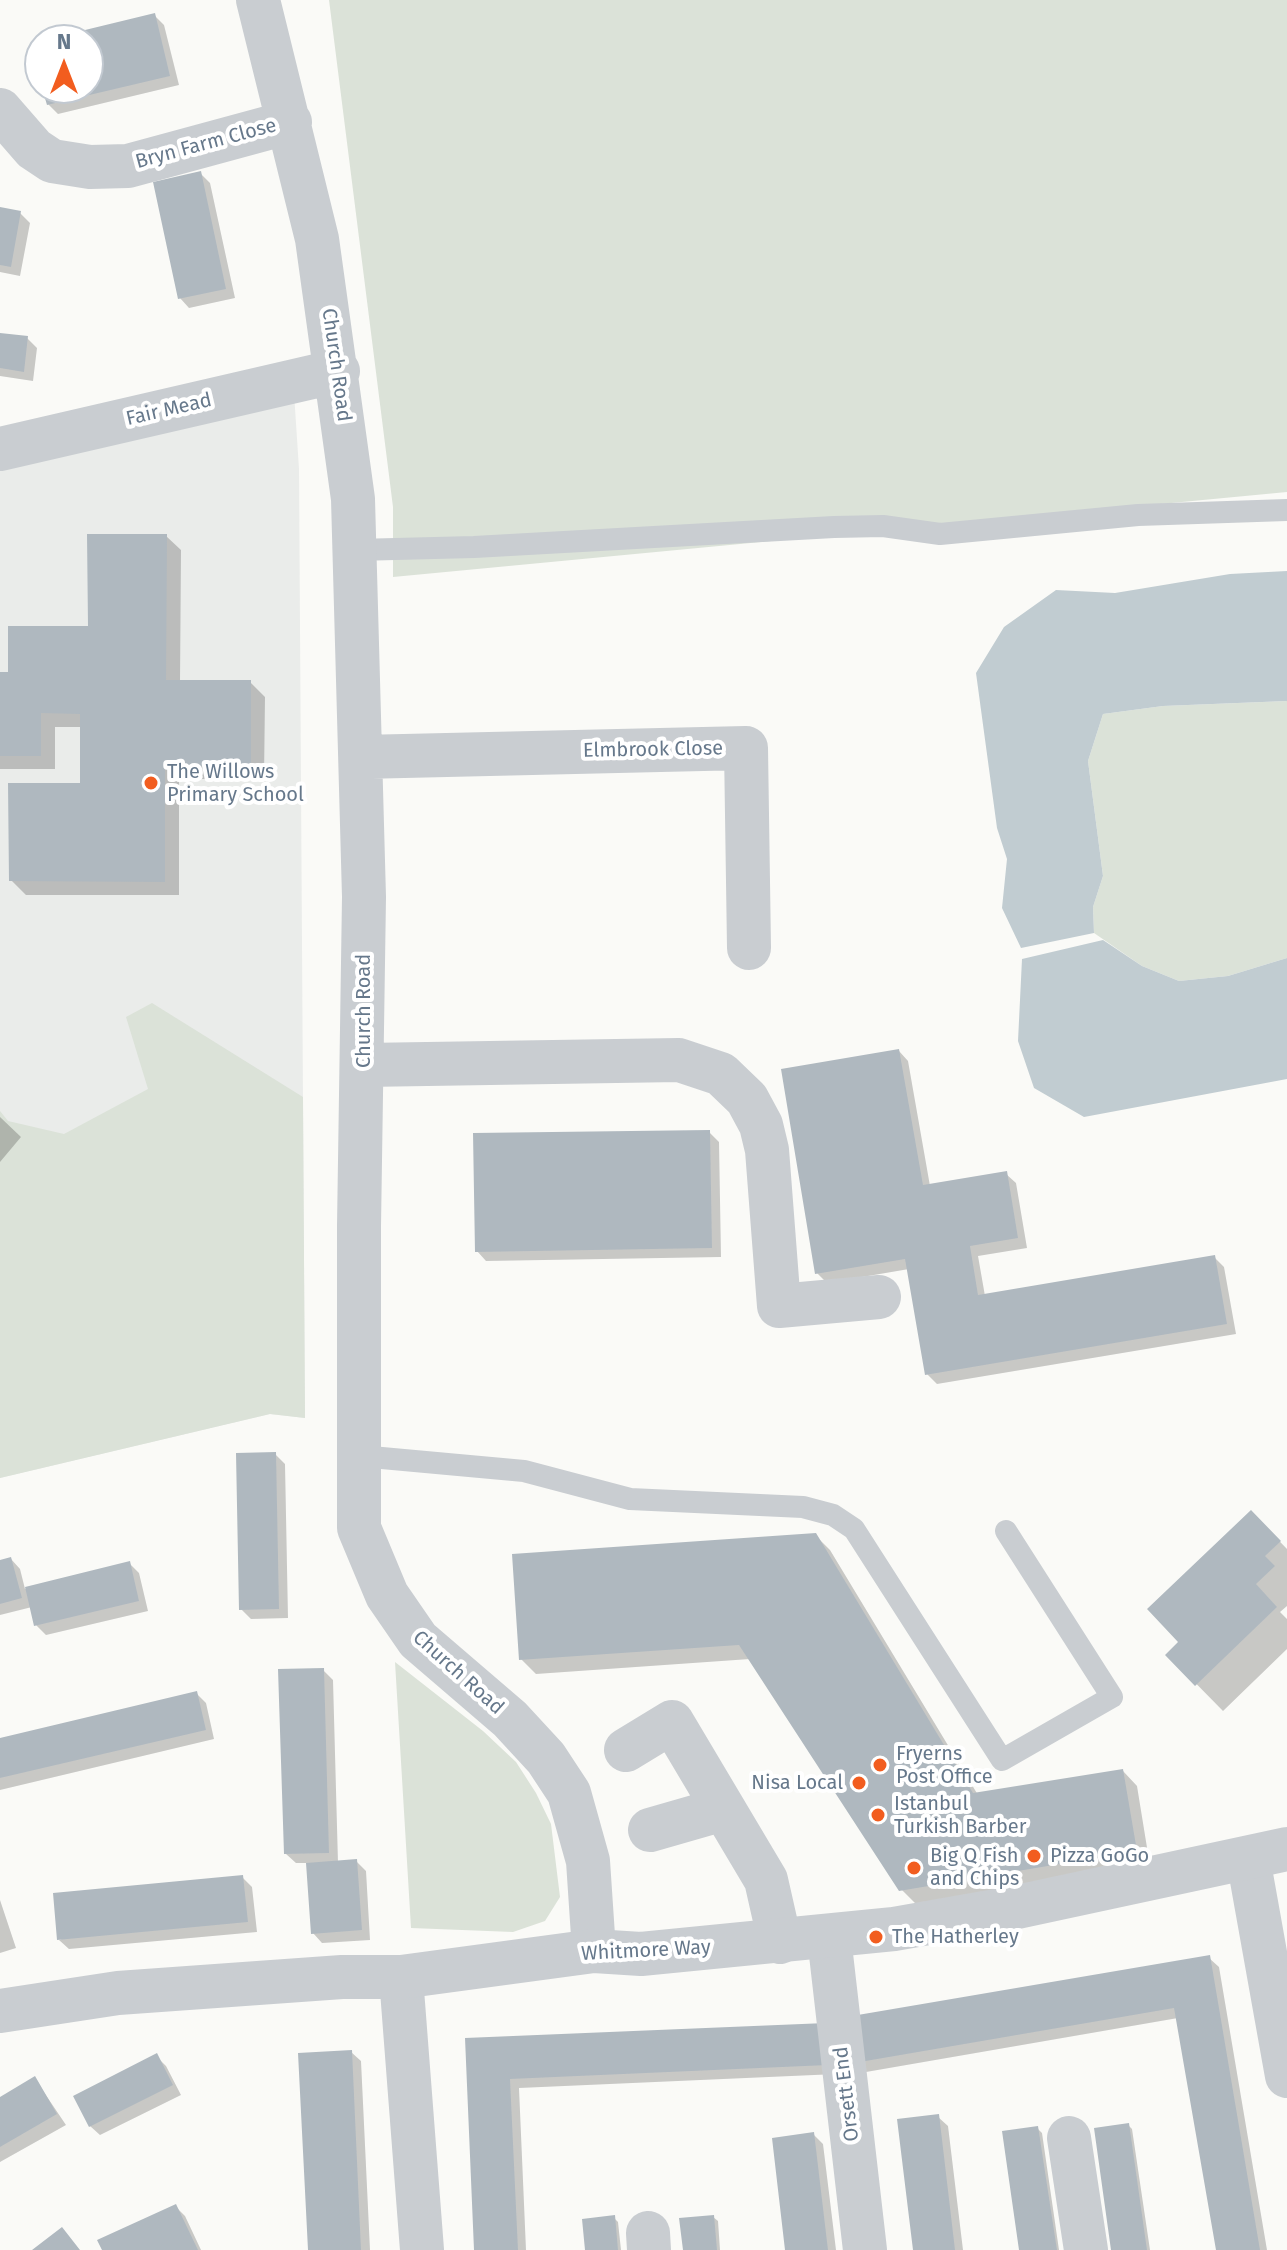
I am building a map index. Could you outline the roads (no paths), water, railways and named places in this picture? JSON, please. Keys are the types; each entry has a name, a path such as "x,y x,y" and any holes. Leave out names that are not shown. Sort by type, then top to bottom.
{"street":[{"name":"Church Road","path":"258,0 317,239 338,371 356,550 364,1065 359,1241 359,1528 387,1595 418,1640 510,1719 546,1758 569,1793 588,1861 594,1951"},
{"name":"Bryn Farm Close","path":"0,110 17,147 52,161 90,167 128,166 290,122"},
{"name":"Fair Mead","path":"0,449 338,371"},
{"name":"Elmbrook Close","path":"361,757 746,748 749,948"},
{"path":"364,1065 679,1060 721,1074 747,1099 761,1125 767,1150 779,1306 879,1297"},
{"path":"626,1750 672,1722 766,1880 780,1942"},
{"path":"650,1830 723,1809"},
{"path":"1268,1853 1287,2076"},
{"name":"Whitmore Way","path":"0,2011 118,1993 342,1977 401,1977 594,1951 641,1954 829,1937 1008,1909 1268,1853"},
{"name":"Orsett End","path":"829,1937 865,2250"},
{"path":"401,1977 422,2250"},
{"path":"1069,2138 1086,2250"}],"lane":[{"path":"356,550 420,550 834,527 883,526 940,534 1138,515 1287,510"},
{"path":"360,1456 524,1471 630,1499 803,1507 833,1515 854,1529 1002,1760 1112,1697 1006,1531"}],"place":[{"name":"The Willows Primary School","path":"151,783"},
{"name":"Fryerns Post Office","path":"880,1765"},
{"name":"Nisa Local","path":"859,1783"},
{"name":"Istanbul Turkish Barber","path":"878,1815"},
{"name":"Pizza GoGo","path":"1034,1856"},
{"name":"Big Q Fish and Chips","path":"914,1868"},
{"name":"The Hatherley","path":"876,1937"}]}
